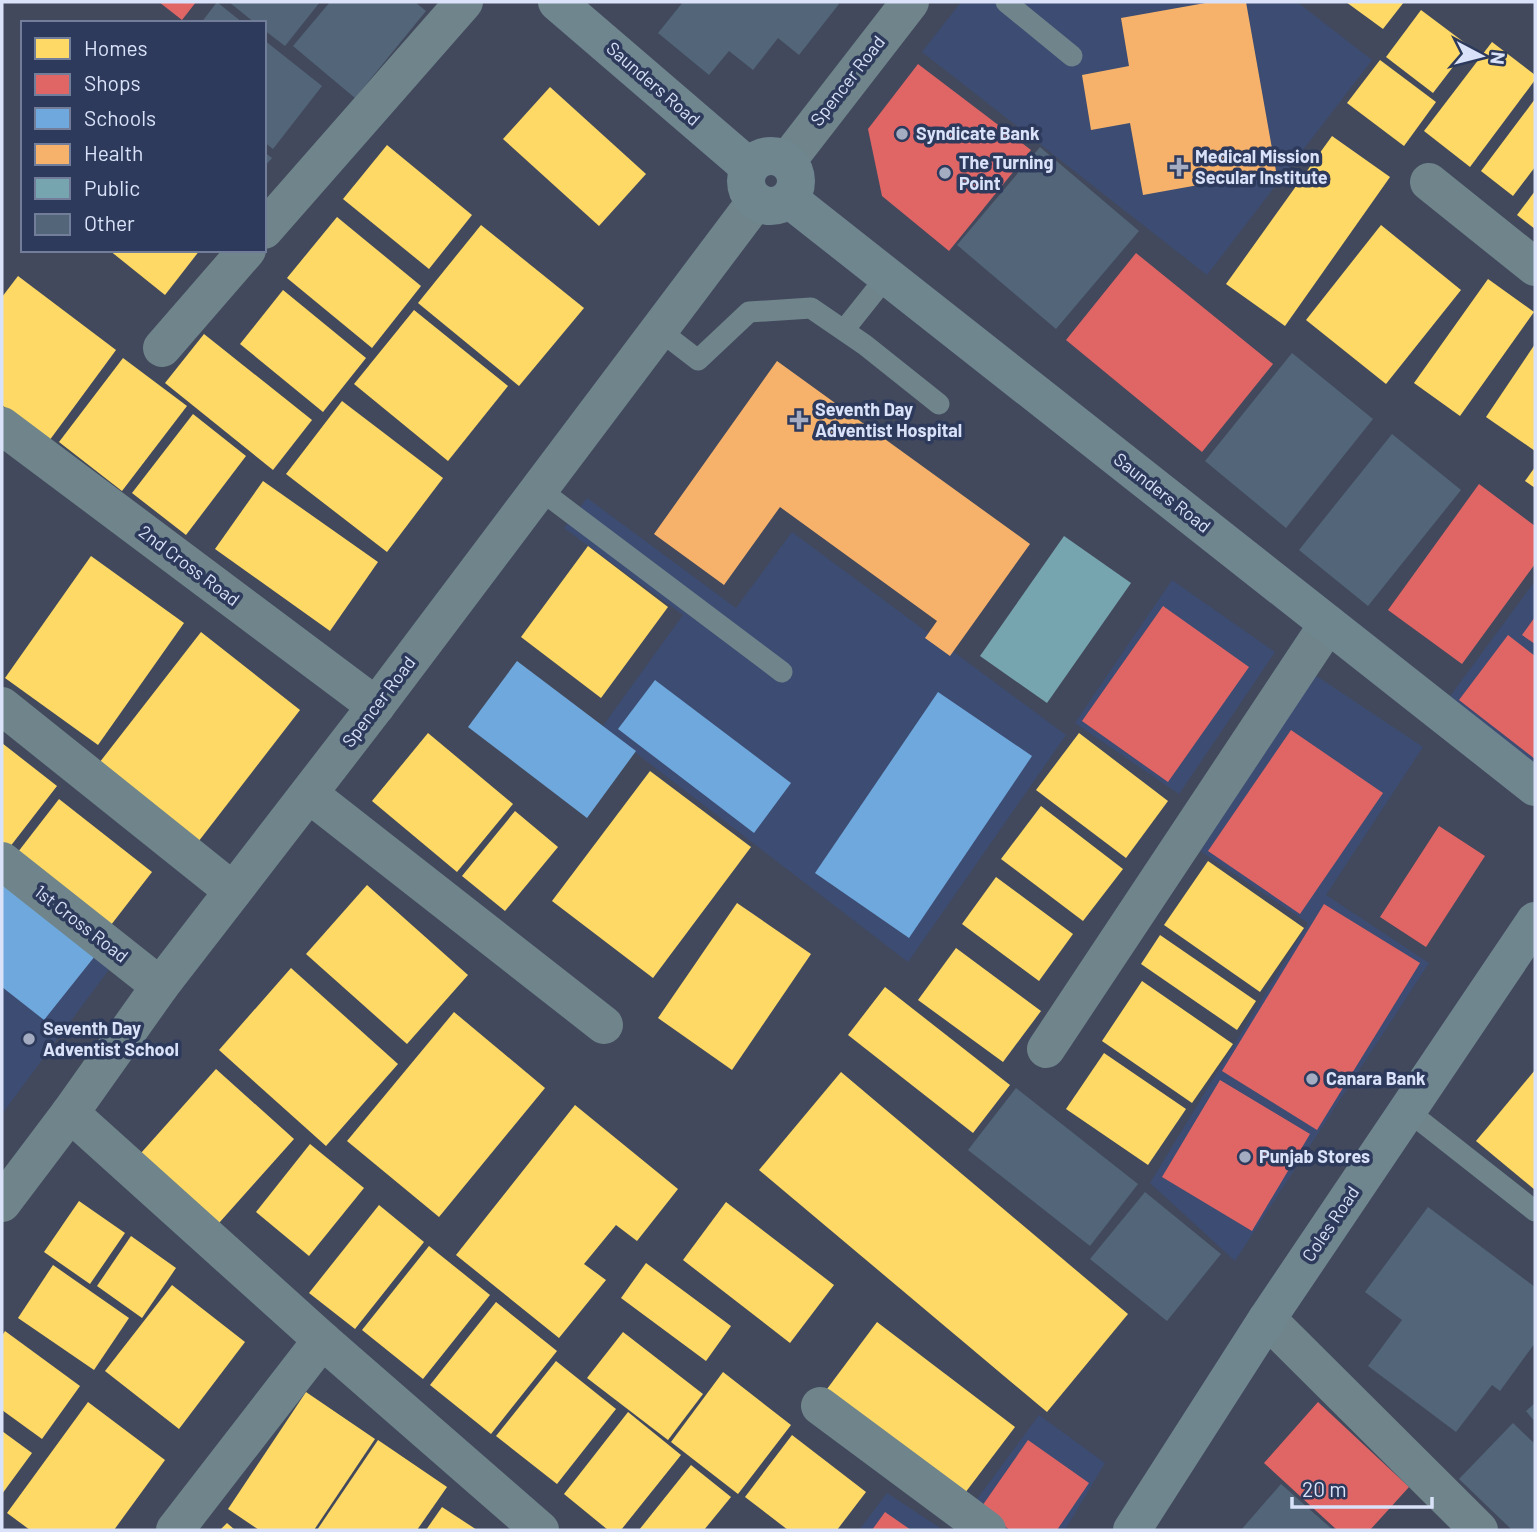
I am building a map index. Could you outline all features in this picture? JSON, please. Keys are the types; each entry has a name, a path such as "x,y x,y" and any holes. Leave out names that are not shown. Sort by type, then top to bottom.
{"street":[{"path":"266,228 464,2"},
{"name":"Saunders Road","path":"557,2 765,189 887,276 1535,787"},
{"name":"Spencer Road","path":"2,1203 160,986 376,706 765,189 763,156 779,156 787,161 909,2"},
{"path":"1429,182 1535,267"},
{"path":"162,348 245,252"},
{"name":"2nd Cross Road","path":"2,426 376,706"},
{"path":"1046,1049 1328,624"},
{"path":"2,706 233,891"},
{"path":"309,793 604,1025"},
{"name":"1st Cross Road","path":"2,861 160,986"},
{"name":"Coles Road","path":"1143,1526 1267,1319 1535,921"},
{"path":"69,1113 322,1340 540,1530"},
{"path":"1267,1319 1479,1530"},
{"path":"175,1530 322,1340"},
{"path":"820,1406 987,1530"}],"lane":[{"path":"1006,2 1072,56"},
{"path":"844,330 887,276"},
{"path":"659,330 698,360 749,312 811,308 844,330 939,404"},
{"path":"539,489 782,673"},
{"path":"1408,1111 1535,1210"}],"shaded area":[{"name":"Medical Mission Secular Institute","path":"961,2 1297,2 1372,60 1207,275 922,52"},
{"path":"587,498 736,608 792,532 1066,735 908,962 602,727 683,615 564,528"},
{"path":"1172,580 1275,652 1179,794 1075,723"},
{"path":"1535,581 1535,774 1448,699"},
{"path":"1315,675 1423,747 1326,895 1429,963 1235,1261 1150,1183 1308,923 1200,851"},
{"name":"Seventh Day Adventist School","path":"2,874 113,964 2,1114"},
{"path":"1039,1415 1105,1463 1065,1530 999,1530 969,1510"},
{"path":"887,1493 943,1530 859,1530"}],"building: Homes":[{"path":"1346,2 1404,2 1383,29"},
{"path":"1421,10 1469,46 1433,93 1386,57"},
{"path":"1492,42 1535,75 1535,80 1470,167 1424,131"},
{"path":"1380,60 1436,102 1404,146 1347,103"},
{"path":"550,87 646,174 599,226 503,139"},
{"path":"1535,99 1535,167 1513,196 1481,171"},
{"path":"1332,136 1390,177 1285,326 1226,284"},
{"path":"387,145 472,215 429,269 343,199"},
{"path":"1535,191 1535,229 1517,215"},
{"path":"337,217 421,286 372,348 287,278"},
{"path":"481,225 584,308 519,386 418,303"},
{"path":"1381,225 1461,290 1386,384 1306,320"},
{"path":"111,252 198,252 165,295"},
{"path":"18,276 116,350 49,441 2,405 2,297"},
{"path":"1488,279 1534,312 1460,416 1414,383"},
{"path":"283,290 366,358 323,412 240,344"},
{"path":"414,310 508,386 448,461 354,384"},
{"path":"204,334 312,420 273,470 165,383"},
{"path":"1535,344 1535,451 1486,417"},
{"path":"123,358 187,406 122,491 59,442"},
{"path":"342,401 443,478 387,552 286,474"},
{"path":"193,414 246,456 186,535 132,493"},
{"path":"1535,467 1535,488 1525,481"},
{"path":"263,481 378,562 330,631 215,549"},
{"path":"588,546 668,607 601,698 521,637"},
{"path":"91,556 184,623 98,745 5,678"},
{"path":"201,632 300,710 195,846 96,767"},
{"path":"428,733 513,804 457,872 372,801"},
{"path":"1079,733 1168,801 1126,858 1036,790"},
{"path":"2,743 57,786 6,852 2,848"},
{"path":"650,771 751,847 653,978 552,901"},
{"path":"59,799 152,872 104,934 11,861"},
{"path":"1041,806 1123,869 1083,921 1001,859"},
{"path":"515,811 558,847 505,911 462,876"},
{"path":"1208,861 1304,928 1260,992 1164,925"},
{"path":"996,877 1073,934 1039,981 962,924"},
{"path":"367,885 468,975 407,1044 306,954"},
{"path":"737,903 811,954 732,1070 658,1018"},
{"path":"1160,935 1256,1001 1237,1030 1141,964"},
{"path":"956,948 1041,1011 1003,1062 918,1000"},
{"path":"291,968 398,1064 326,1146 219,1050"},
{"path":"1142,981 1233,1044 1192,1103 1102,1041"},
{"path":"885,987 1010,1085 973,1133 848,1035"},
{"path":"454,1012 545,1088 439,1217 347,1141"},
{"path":"1104,1053 1186,1109 1148,1165 1066,1109"},
{"path":"216,1069 294,1139 219,1223 141,1153"},
{"path":"1535,1070 1535,1190 1476,1141"},
{"path":"841,1072 1128,1314 1047,1412 759,1170"},
{"path":"575,1105 678,1189 637,1241 616,1225 584,1264 606,1280 559,1338 456,1255"},
{"path":"310,1144 364,1188 309,1256 256,1212"},
{"path":"79,1201 125,1233 90,1284 44,1252"},
{"path":"726,1202 834,1285 790,1343 683,1260"},
{"path":"379,1205 424,1242 355,1329 309,1293"},
{"path":"131,1236 176,1268 142,1318 97,1286"},
{"path":"429,1246 490,1295 423,1379 362,1330"},
{"path":"646,1263 731,1326 706,1361 621,1298"},
{"path":"53,1265 129,1318 94,1370 18,1318"},
{"path":"172,1285 245,1342 179,1429 105,1371"},
{"path":"496,1302 557,1351 491,1434 430,1385"},
{"path":"877,1322 1015,1427 965,1493 827,1389"},
{"path":"5,1331 80,1386 42,1439 2,1410 2,1336"},
{"path":"623,1332 703,1394 668,1440 587,1378"},
{"path":"556,1361 616,1409 557,1484 496,1436"},
{"path":"723,1372 791,1425 738,1494 671,1442"},
{"path":"306,1392 375,1439 314,1530 259,1530 228,1509"},
{"path":"88,1402 165,1460 114,1530 30,1530 7,1513"},
{"path":"628,1412 681,1455 621,1530 608,1530 564,1494"},
{"path":"2,1431 32,1453 2,1494"},
{"path":"792,1435 866,1492 837,1530 788,1530 745,1497"},
{"path":"378,1440 447,1487 417,1530 317,1530"},
{"path":"691,1465 731,1497 704,1530 639,1530"},
{"path":"442,1507 477,1530 426,1530"},
{"path":"227,1523 235,1530 220,1530"}],"building: Shops":[{"path":"159,2 196,2 182,20"},
{"name":"The Turning Point","path":"918,64 1031,150 949,251 882,196 868,129"},
{"path":"1136,253 1273,364 1202,452 1066,340"},
{"path":"1479,484 1535,526 1535,564 1462,664 1388,610"},
{"path":"1163,606 1249,667 1168,782 1082,721"},
{"path":"1535,617 1535,644 1522,635"},
{"path":"1508,635 1535,656 1535,759 1459,700"},
{"path":"1291,730 1383,793 1300,914 1208,851"},
{"path":"1439,826 1485,856 1426,947 1380,917"},
{"path":"1324,904 1420,963 1317,1130 1222,1071"},
{"path":"1220,1080 1310,1134 1252,1231 1162,1177"},
{"path":"1318,1402 1409,1487 1370,1530 1337,1530 1264,1463"},
{"path":"1028,1440 1089,1483 1057,1530 1010,1530 980,1509"},
{"path":"885,1512 911,1530 872,1530"}],"building: Schools":[{"path":"517,661 636,751 587,818 468,727"},
{"path":"655,680 791,783 754,833 618,729"},
{"path":"938,692 1032,756 909,938 815,873"},
{"path":"2,882 95,956 44,1020 2,987"}],"building: Health":[{"path":"1211,2 1246,2 1276,171 1143,195 1130,123 1091,130 1082,75 1129,66 1121,18"},
{"path":"777,361 1030,544 950,656 925,638 937,621 780,507 724,585 654,534"}],"building: Public":[{"path":"1064,536 1131,583 1047,703 980,656"}],"building: Other":[{"path":"217,2 241,21 203,21"},
{"path":"229,2 320,2 285,46 266,32 266,21 253,21"},
{"path":"330,2 415,2 426,11 355,98 293,46"},
{"path":"683,2 839,4 799,55 778,38 753,70 729,51 709,75 658,33"},
{"path":"266,42 322,86 273,149 266,144"},
{"path":"1040,147 1139,231 1056,329 957,245"},
{"path":"266,154 272,158 266,165"},
{"path":"1292,353 1373,419 1286,528 1205,461"},
{"path":"1392,434 1461,490 1368,606 1299,550"},
{"path":"1016,1088 1138,1184 1090,1246 968,1150"},
{"path":"1145,1192 1221,1254 1167,1321 1090,1259"},
{"path":"1428,1207 1535,1287 1535,1343 1500,1391 1492,1385 1456,1432 1368,1366 1402,1320 1365,1292"},
{"path":"1535,1403 1535,1422 1526,1411"},
{"path":"1513,1423 1535,1444 1535,1530 1512,1530 1459,1479"},
{"path":"1281,1484 1333,1530 1241,1530"}],"place":[{"name":"Syndicate Bank","path":"902,134"},
{"name":"Medical Mission Secular Institute","path":"1179,167"},
{"name":"The Turning Point","path":"945,173"},
{"name":"Seventh Day Adventist Hospital","path":"799,420"},
{"name":"Seventh Day Adventist School","path":"29,1039"},
{"name":"Canara Bank","path":"1312,1079"},
{"name":"Punjab Stores","path":"1245,1157"}]}
